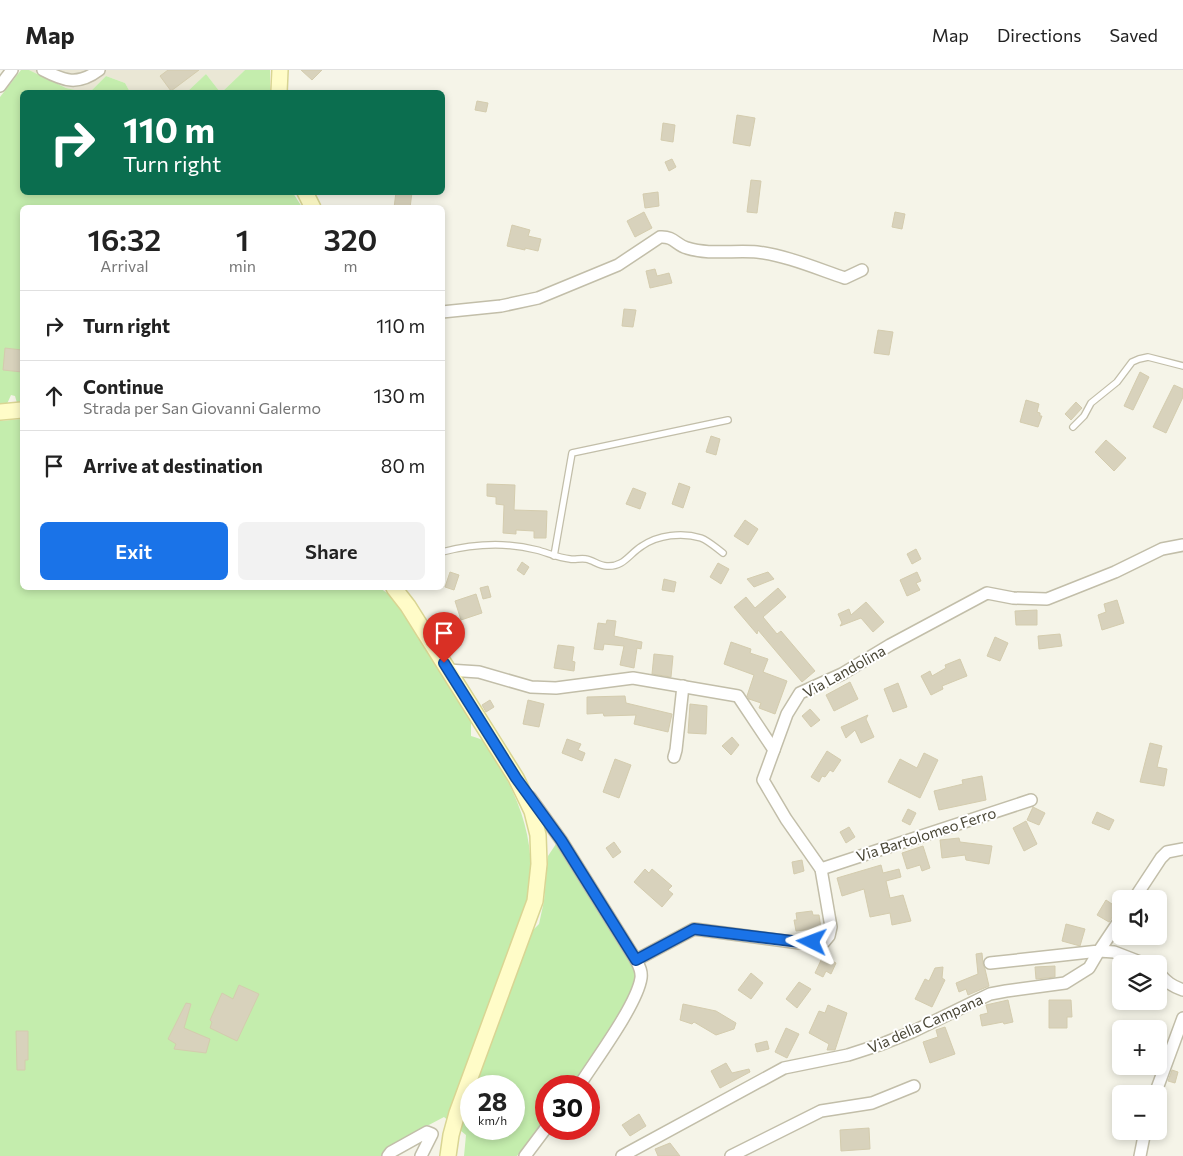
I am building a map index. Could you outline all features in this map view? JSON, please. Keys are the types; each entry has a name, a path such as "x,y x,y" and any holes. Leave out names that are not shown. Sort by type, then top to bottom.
{"main road":[{"path":"279,90 280,70"},
{"path":"0,412 20,410"},
{"path":"395,590 516,778 532,811 538,835 539,864 535,901 457,1113 448,1156"},
{"path":"409,590 446,667"}],"street":[{"path":"0,86 12,70"},
{"path":"43,70 60,79 77,81 99,70"},
{"path":"445,312 501,306 538,298 618,265 660,236 672,238 688,248 713,252 758,252 845,278 862,270"},
{"name":"Via Landolina","path":"636,960 694,929 800,942 824,942 829,936 831,927 822,869 786,819 763,780 787,714 800,692 842,674 987,593 1012,598 1048,600 1115,572 1162,549 1183,545"},
{"path":"446,667 479,672 532,687 556,688 633,678 738,696 774,750"},
{"path":"674,757 683,686"},
{"path":"516,778 561,840 636,960 640,970 641,978 628,1010 586,1075"},
{"name":"Via Bartolomeo Ferro","path":"822,869 1031,800"},
{"path":"1140,890 1167,852 1183,849"},
{"name":"Via della Campana","path":"622,1156 784,1068 848,1055 882,1044 912,1032 990,994 1065,983 1089,968 1112,932"},
{"path":"990,963 1099,951 1114,952 1122,955"},
{"path":"1167,982 1183,990"},
{"path":"1158,1085 1183,1018"},
{"path":"731,1156 821,1110 872,1103 914,1086"},
{"path":"388,1156 391,1152 427,1132 432,1134 421,1156"},
{"path":"524,1156 537,1140"},
{"path":"1140,1156 1143,1140"}],"lane":[{"path":"1072,427 1084,416 1091,403 1117,382 1132,362 1139,358 1148,357 1183,366"},
{"path":"554,556 572,453 728,420"},
{"path":"445,551 458,548 502,545 530,549 572,560 588,559 597,564 607,566 623,563 642,546 659,538 674,535 700,538 723,553"}],"shaded area":[{"path":"29,70 245,70 224,90 218,90 206,74 189,90 129,90 125,83 106,76 92,90 66,88"}],"green space":[{"path":"21,70 29,70 66,88 75,90 20,90 20,195 294,195 301,205 20,205 20,403 17,403 15,396 11,395 7,404 0,405 0,97"},
{"path":"245,70 270,70 270,90 224,90"},
{"path":"206,74 218,90 189,90"},
{"path":"106,76 125,83 129,90 92,90"},
{"path":"20,419 20,590 383,590 390,593 471,721 471,736 481,739 487,745 516,800 527,833 531,867 527,902 518,927 526,927 533,930 539,924 544,901 548,856 556,844 631,961 635,973 632,991 618,1018 579,1075 535,1075 535,1133 517,1156 464,1156 466,1140 525,1140 525,1075 460,1075 460,1130 444,1117 425,1127 385,1156 0,1156 0,421"}],"building":[{"path":"168,70 199,70 172,90 170,90 160,76"},
{"path":"301,70 322,70 312,80"},
{"path":"477,101 488,103 486,112 475,110"},
{"path":"737,115 755,118 750,146 733,143"},
{"path":"663,123 675,125 673,142 661,140"},
{"path":"672,159 676,167 669,171 665,162"},
{"path":"751,180 761,181 757,213 747,212"},
{"path":"658,192 659,206 645,208 643,194"},
{"path":"396,195 412,195 410,205 394,205"},
{"path":"644,212 652,228 635,237 627,221"},
{"path":"895,212 905,214 902,229 892,227"},
{"path":"512,225 530,230 528,236 541,239 538,251 507,246"},
{"path":"655,269 657,276 669,273 672,283 650,288 646,271"},
{"path":"624,309 636,310 633,327 622,326"},
{"path":"878,330 893,332 889,355 874,353"},
{"path":"5,348 20,350 20,372 3,370"},
{"path":"1140,372 1149,377 1133,410 1124,406"},
{"path":"1174,385 1183,389 1183,397 1166,433 1153,427"},
{"path":"1026,400 1039,404 1037,412 1042,416 1038,427 1020,422"},
{"path":"1076,402 1082,408 1071,420 1065,414"},
{"path":"711,436 720,439 716,455 706,452"},
{"path":"1106,440 1126,458 1114,471 1095,452"},
{"path":"679,483 690,487 683,508 672,504"},
{"path":"487,484 515,485 514,510 547,511 546,538 534,538 534,531 516,530 516,534 503,533 504,505 496,504 496,497 487,496"},
{"path":"633,488 646,493 640,509 626,504"},
{"path":"745,520 758,529 748,545 734,536"},
{"path":"916,549 921,559 912,564 907,554"},
{"path":"522,562 529,567 524,575 517,570"},
{"path":"718,563 729,569 721,584 710,577"},
{"path":"450,572 459,575 454,590 445,587"},
{"path":"768,572 774,579 754,587 747,579"},
{"path":"917,572 921,581 916,583 920,590 907,596 900,580"},
{"path":"664,579 676,582 674,592 662,590"},
{"path":"488,586 491,597 483,599 480,588"},
{"path":"778,588 786,597 763,617 777,634 781,631 815,671 802,682 758,630 757,634 734,607 746,597 755,608"},
{"path":"476,594 482,613 461,620 455,601"},
{"path":"1117,600 1124,623 1102,630 1098,615 1106,612 1104,604"},
{"path":"866,602 884,622 873,632 861,618 840,626 842,623 838,614 849,609 851,615"},
{"path":"1037,610 1037,625 1016,625 1015,611"},
{"path":"607,620 616,621 614,636 642,642 641,649 637,648 634,668 620,665 624,646 604,644 603,650 594,649 598,623 606,624"},
{"path":"1060,634 1062,646 1039,649 1038,636"},
{"path":"995,637 1008,643 1000,661 987,656"},
{"path":"731,642 751,649 750,653 768,659 763,672 787,681 775,714 759,708 761,703 749,699 747,696 754,675 724,664"},
{"path":"558,645 574,647 572,661 575,662 574,671 554,668"},
{"path":"654,654 673,656 671,677 652,674"},
{"path":"960,659 967,676 942,686 943,689 931,695 921,676 930,671 932,676 946,668 945,665"},
{"path":"850,682 858,699 834,711 826,695"},
{"path":"898,683 907,707 893,712 884,689"},
{"path":"625,696 626,703 672,714 668,732 634,724 636,715 604,716 603,713 587,714 587,697"},
{"path":"490,700 494,707 486,712 482,705"},
{"path":"528,700 544,704 539,727 523,724"},
{"path":"690,704 707,706 706,734 688,733"},
{"path":"810,709 820,720 811,727 802,716"},
{"path":"868,715 866,719 874,737 861,743 855,730 846,738 841,727"},
{"path":"732,737 739,745 731,755 722,746"},
{"path":"567,739 581,744 578,750 585,753 582,761 562,753"},
{"path":"1150,743 1162,746 1157,767 1167,769 1164,786 1140,782"},
{"path":"827,751 841,760 833,772 830,770 825,777 822,776 819,782 811,777"},
{"path":"924,753 938,760 920,798 888,782 900,759 917,768"},
{"path":"615,759 631,765 619,798 603,792"},
{"path":"982,776 986,800 939,810 934,791 963,784 962,780"},
{"path":"1033,807 1045,813 1039,825 1027,820"},
{"path":"908,809 916,813 910,825 902,821"},
{"path":"1097,812 1114,820 1109,830 1092,823"},
{"path":"1026,821 1037,844 1024,851 1013,828"},
{"path":"849,827 855,837 846,843 840,832"},
{"path":"959,838 960,842 992,846 989,864 966,860 965,855 942,858 940,840"},
{"path":"614,842 621,852 613,858 606,848"},
{"path":"923,846 930,868 922,871 920,865 907,869 902,853"},
{"path":"802,860 804,871 794,874 792,862"},
{"path":"881,865 883,873 899,869 901,877 886,881 890,898 903,895 911,921 892,925 890,913 870,917 864,889 842,896 837,878"},
{"path":"645,869 649,873 652,869 672,886 668,890 673,894 662,907 634,882"},
{"path":"1106,900 1112,904 1112,917 1109,922 1097,915"},
{"path":"812,911 813,915 819,915 821,928 796,931 794,920 797,920 796,913"},
{"path":"1066,924 1085,929 1080,946 1062,941"},
{"path":"982,953 989,986 968,995 966,989 959,992 956,983 978,974 976,954"},
{"path":"823,956 836,963 831,974 826,971 823,977 815,973"},
{"path":"1055,966 1055,977 1036,979 1035,967"},
{"path":"943,967 942,978 945,980 932,1007 915,999 925,979 929,981 935,968"},
{"path":"751,973 763,983 751,999 738,990"},
{"path":"799,982 811,989 797,1008 786,999"},
{"path":"239,985 259,994 237,1041 210,1028 212,1022 210,1020 222,993 233,999"},
{"path":"1008,1000 1013,1022 982,1026 980,1015 988,1013 986,1005"},
{"path":"1049,1000 1071,1000 1072,1017 1067,1017 1067,1028 1049,1028"},
{"path":"186,1003 191,1004 184,1028 210,1039 206,1053 174,1049 176,1044 168,1039"},
{"path":"683,1004 716,1011 736,1023 734,1029 716,1035 694,1022 692,1024 680,1020"},
{"path":"828,1005 847,1013 835,1050 827,1050 829,1044 809,1033 819,1011 825,1013"},
{"path":"945,1027 955,1054 930,1063 923,1042 938,1037 936,1030"},
{"path":"786,1028 799,1034 787,1058 775,1052"},
{"path":"16,1031 28,1031 28,1060 25,1060 25,1070 17,1070"},
{"path":"767,1041 769,1049 757,1052 755,1044"},
{"path":"726,1063 732,1073 749,1069 750,1072 720,1088 711,1071"},
{"path":"1172,1070 1178,1072 1175,1083 1168,1081"},
{"path":"639,1114 646,1126 630,1136 622,1125"},
{"path":"869,1128 870,1149 841,1151 840,1130"},
{"path":"670,1143 680,1156 658,1156 655,1149"}],"route":[{"path":"444,663 516,778 561,840 636,960 694,929 812,942"}]}
